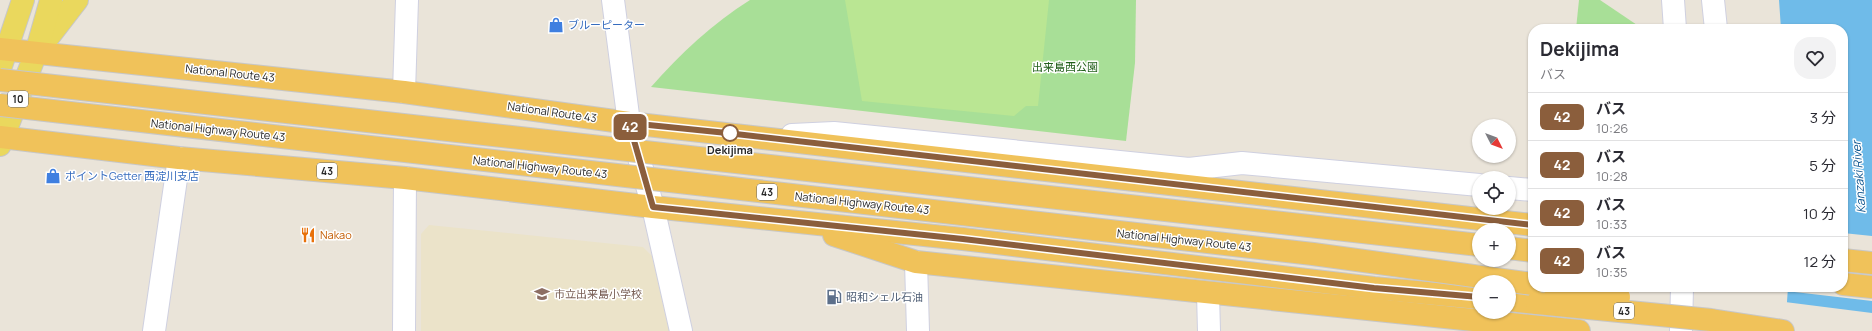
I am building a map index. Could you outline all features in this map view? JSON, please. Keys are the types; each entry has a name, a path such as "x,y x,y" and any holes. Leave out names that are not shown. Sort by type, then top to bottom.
{"highway":[{"name":"National Route 43","path":"3,56 36,52 404,92 629,123 1528,224"},
{"path":"0,80 1472,244"},
{"name":"National Highway Route 43","path":"0,105 1312,254 1528,292"},
{"name":"43","path":"1,140 179,158 405,178 653,207 963,239 1374,288 1472,297"},
{"path":"793,222 916,262 1567,330"},
{"path":"1516,249 1528,250"},
{"path":"1848,261 1872,263"},
{"path":"1848,285 1872,287"},
{"name":"43","path":"1586,292 1617,297 1712,320"},
{"name":"43","path":"1516,298 1535,293 1783,331"}],"main road":[{"path":"3,56 23,0"},
{"name":"10","path":"1,140 36,52 51,0"},
{"path":"36,52 77,0"}],"street":[{"path":"404,92 408,0"},
{"path":"613,0 629,123 653,207 681,331"},
{"path":"1673,0 1675,24"},
{"path":"1713,0 1715,24"},
{"path":"762,137 834,133 1189,169 1242,163 1472,184"},
{"path":"154,331 179,158"},
{"path":"404,331 405,178"},
{"path":"1516,189 1528,190"},
{"path":"916,262 918,331"},
{"path":"1681,331 1682,292"},
{"path":"1208,293 1209,331"}],"shaded area":[{"name":"市立出来島小学校","path":"429,225 643,247 654,258 670,331 421,331 421,234"}],"green space":[{"name":"出来島西公園","path":"750,0 1136,0 1135,63 1126,141 651,87 710,29"},
{"path":"845,0 1049,0 1038,106 1026,106 1014,116 862,101"},
{"path":"1579,0 1600,0 1636,24 1577,24"}],"water":[{"name":"Kanzaki River","path":"1779,0 1872,0 1872,331 1785,331 1788,292 1848,292 1848,24 1781,24"}],"pier":[{"path":"1848,234 1872,236 1872,301 1795,292 1848,292"},
{"path":"1785,302 1872,313 1872,331 1783,331"}],"bus line":[{"name":"42","path":"1472,296 1374,288 963,239 653,207 629,123 1528,224"}],"place":[{"name":"ブルーピーター","path":"556,25"},
{"name":"Dekijima","path":"730,133"},
{"name":"ポイントGetter 西淀川支店","path":"53,176"},
{"name":"Nakao","path":"308,235"},
{"name":"市立出来島小学校","path":"542,294"},
{"name":"昭和シェル石油","path":"834,297"}]}
